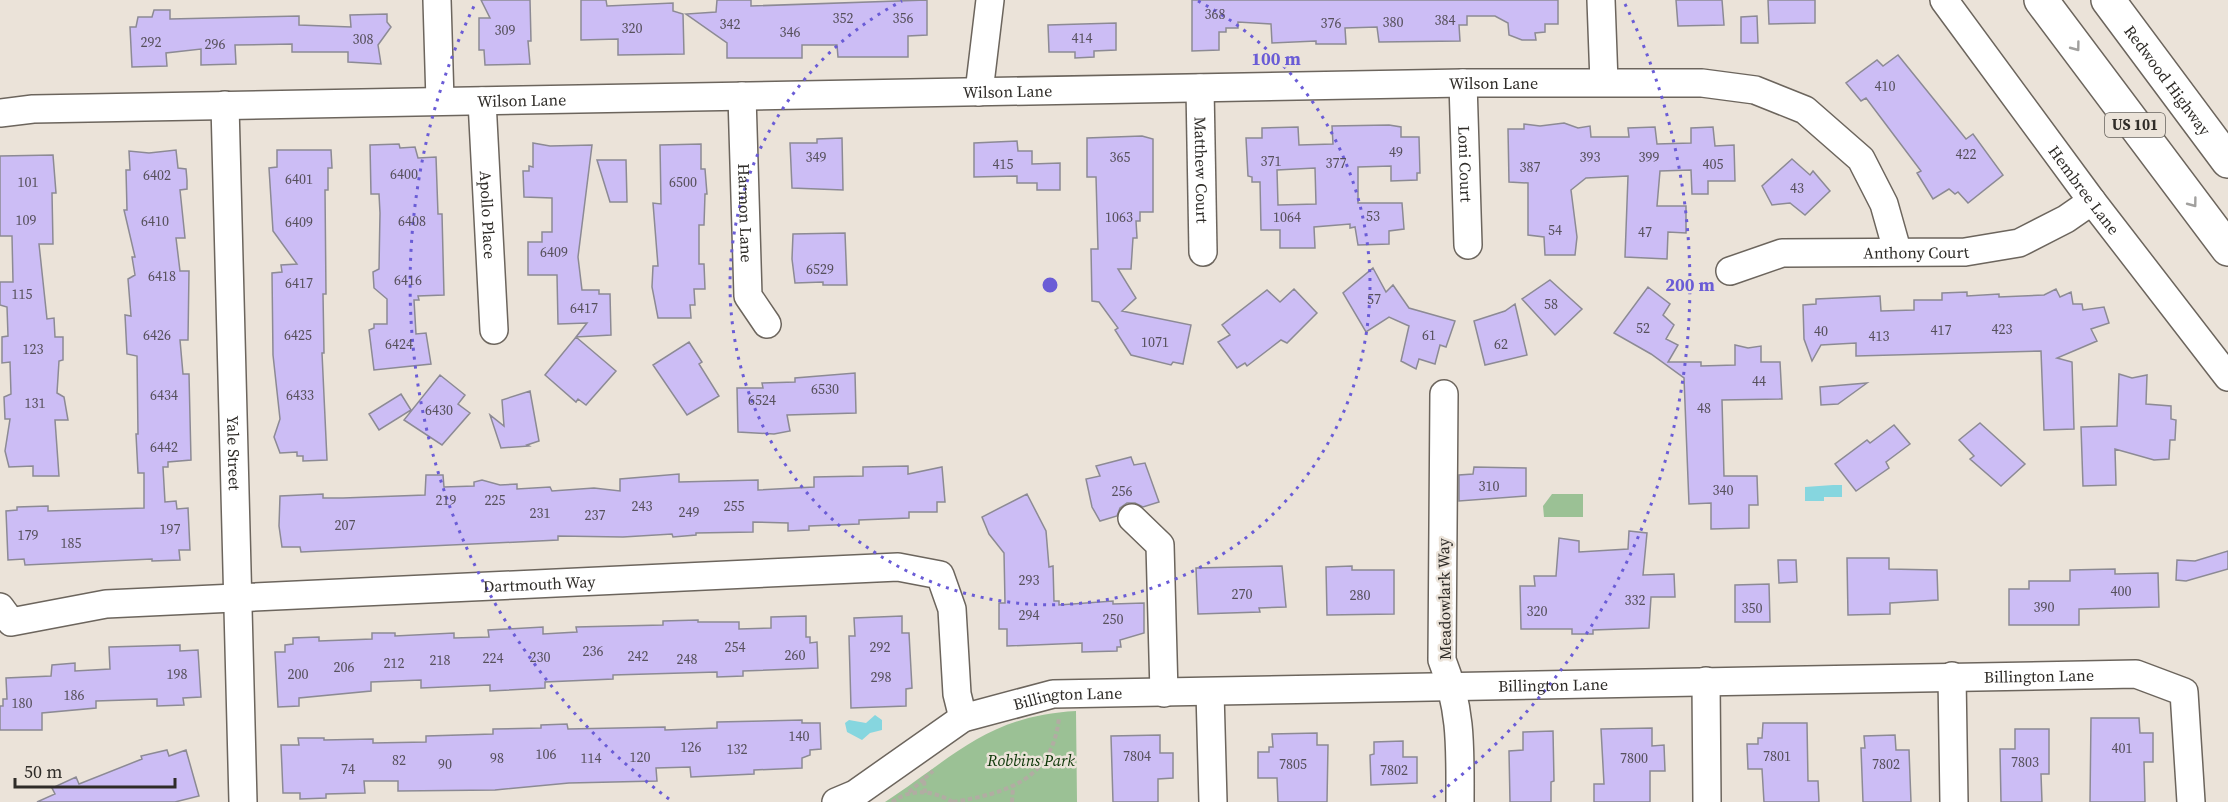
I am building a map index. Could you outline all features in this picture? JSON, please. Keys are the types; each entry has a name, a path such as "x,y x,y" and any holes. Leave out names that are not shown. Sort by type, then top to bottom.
{"highway":[{"name":"US 101","path":"2041,0 2228,249"},
{"name":"Redwood Highway","path":"2108,0 2228,161"}],"street":[{"path":"437,0 440,101"},
{"path":"979,92 990,0"},
{"path":"1601,0 1604,82"},
{"name":"Hembree Lane","path":"1944,0 2092,201 2228,377"},
{"name":"Wilson Lane","path":"0,114 33,109 440,101 1463,83 1702,83 1755,90 1804,110 1861,159 1884,204 1897,250"},
{"name":"Loni Court","path":"1463,83 1468,245"},
{"name":"Matthew Court","path":"1200,88 1203,252"},
{"name":"Harmon Lane","path":"742,96 748,296 767,324"},
{"name":"Apollo Place","path":"482,101 494,330"},
{"name":"Yale Street","path":"225,105 243,802"},
{"name":"Anthony Court","path":"1730,271 1782,253 1897,250 1965,252 2019,243 2066,219 2092,201"},
{"name":"Meadowlark Way","path":"1444,394 1442,660 1453,687 1459,718 1460,802"},
{"path":"1132,518 1160,545 1164,693"},
{"name":"Dartmouth Way","path":"0,607 11,622 106,604 898,567 940,575 952,609 957,694 963,718"},
{"name":"Billington Lane","path":"836,802 855,794 963,718 1053,694 2136,674 2184,692 2191,802"},
{"path":"1952,676 1954,802"},
{"path":"1706,681 1707,802"},
{"path":"1210,692 1213,802"}],"path":[{"path":"908,792 926,793 953,802 977,798 1013,787 1036,771 1049,755 1059,714 1052,714"},
{"path":"892,802 938,767"},
{"path":"924,778 926,793"},
{"path":"1012,802 1013,787"}],"green space":[{"path":"1552,494 1583,494 1583,517 1544,517 1543,506"},
{"name":"Robbins Park","path":"1076,711 1077,802 885,802 952,755 995,730 1045,714"}],"water":[{"path":"1842,485 1842,497 1824,497 1824,501 1805,501 1805,487"},
{"path":"875,715 882,720 882,730 870,733 862,740 847,732 845,723 849,720 866,723"}],"building":[{"path":"481,0 530,0 531,41 528,41 530,64 485,65 484,50 479,50 479,18 490,18"},
{"path":"581,0 606,0 607,6 673,3 673,11 683,14 684,54 618,55 618,39 581,40"},
{"path":"717,0 751,0 751,6 927,0 927,35 908,36 908,57 838,57 837,45 802,45 802,58 727,58 727,43 686,14 716,12"},
{"path":"1192,0 1558,0 1558,24 1545,24 1545,32 1535,33 1536,40 1522,40 1509,35 1508,23 1495,16 1467,16 1467,25 1459,25 1460,41 1379,42 1377,27 1345,28 1346,44 1316,44 1316,41 1272,43 1271,24 1238,22 1238,28 1226,28 1226,32 1219,32 1219,50 1192,51"},
{"path":"1676,0 1722,0 1724,25 1678,26"},
{"path":"1768,0 1815,0 1815,23 1769,24"},
{"path":"154,10 170,10 170,19 299,16 299,25 351,27 350,15 387,14 387,22 391,27 378,45 381,64 348,62 348,52 292,52 292,44 235,45 236,64 201,65 201,49 166,53 167,66 132,67 130,27 136,27 138,17 152,17"},
{"path":"1757,16 1758,43 1741,43 1741,17"},
{"path":"1116,23 1116,50 1094,51 1094,57 1075,58 1075,52 1049,52 1048,25"},
{"path":"1898,55 1966,139 1973,134 2003,175 1968,203 1958,192 1955,194 1949,189 1933,199 1917,173 1921,171 1866,98 1861,101 1846,83 1877,60 1883,66"},
{"path":"1564,123 1578,128 1590,126 1591,137 1629,137 1628,128 1655,127 1657,144 1691,143 1691,128 1713,127 1715,146 1734,145 1735,181 1708,181 1708,194 1692,194 1691,170 1660,171 1657,206 1686,206 1686,233 1668,232 1667,259 1625,257 1628,176 1586,178 1571,190 1577,237 1575,255 1545,255 1544,237 1528,235 1528,183 1509,182 1508,129 1524,129 1524,124 1540,126"},
{"path":"1389,125 1401,127 1401,137 1419,137 1420,173 1417,173 1417,180 1391,181 1391,166 1358,167 1358,203 1402,203 1404,229 1389,231 1389,244 1358,245 1355,227 1350,228 1350,224 1314,227 1315,248 1280,248 1280,230 1261,230 1260,182 1252,182 1252,177 1248,176 1246,138 1262,138 1262,128 1298,127 1299,145 1333,144 1332,126","holes":["1315,168 1316,204 1278,205 1277,170"]},
{"path":"1142,136 1153,139 1153,212 1140,212 1140,221 1136,221 1137,238 1133,238 1131,269 1118,269 1136,298 1122,311 1191,325 1183,364 1173,362 1171,365 1131,355 1115,330 1118,328 1099,302 1092,301 1091,249 1098,249 1096,177 1087,177 1087,138"},
{"path":"842,138 843,190 792,188 790,143 817,143 817,139"},
{"path":"1017,141 1018,151 1032,151 1032,164 1060,163 1060,190 1037,190 1037,183 1017,183 1017,176 974,177 974,143"},
{"path":"533,143 550,146 592,145 578,257 582,290 599,290 599,294 610,294 611,335 576,337 587,323 558,324 557,275 528,275 528,242 542,242 542,232 552,232 552,198 524,197 523,171 529,171 529,166 533,167"},
{"path":"399,144 400,148 415,147 418,158 436,157 438,214 442,214 444,295 418,296 419,300 414,300 416,334 426,333 431,364 374,370 369,330 374,328 374,324 387,324 387,299 374,288 373,272 379,269 380,213 379,194 371,194 370,145"},
{"path":"701,144 701,169 705,169 707,194 705,194 704,225 699,225 699,264 704,264 705,289 694,289 695,305 690,305 691,318 658,318 652,287 653,266 658,266 653,203 661,204 660,145"},
{"path":"176,150 178,168 186,169 187,180 187,189 180,190 185,238 176,238 180,271 189,271 188,340 180,340 183,374 189,374 191,460 168,462 168,467 163,467 165,502 176,501 177,509 188,508 190,550 179,550 180,560 152,561 152,559 25,565 24,559 8,560 6,511 17,510 17,507 48,506 48,511 144,508 144,473 138,473 136,434 138,434 137,356 127,354 125,315 131,316 128,279 135,275 132,257 135,257 124,210 127,210 126,170 130,170 129,151 149,153"},
{"path":"277,150 331,150 332,168 328,168 328,190 325,190 326,294 323,294 324,353 322,353 327,460 303,461 303,456 297,456 297,452 280,453 274,437 280,419 273,355 272,273 282,272 281,265 297,264 273,231 269,168 277,167"},
{"path":"53,155 56,193 52,193 53,244 39,244 47,319 54,318 55,337 63,337 63,360 59,361 57,393 64,397 68,420 55,420 59,476 33,476 33,466 9,467 5,451 10,419 5,419 4,397 11,394 10,362 2,363 2,337 8,336 7,307 0,305 0,282 13,282 12,236 0,236 0,156"},
{"path":"1792,159 1810,175 1813,171 1830,191 1805,215 1790,203 1772,205 1762,186"},
{"path":"597,160 626,160 627,202 610,202"},
{"path":"845,233 847,285 823,285 823,282 795,283 792,259 793,234"},
{"path":"1373,268 1386,292 1393,285 1409,308 1455,321 1446,347 1440,345 1435,364 1419,359 1416,369 1401,361 1409,326 1389,317 1366,332 1343,293"},
{"path":"1550,280 1582,309 1555,335 1522,299"},
{"path":"1648,287 1670,304 1663,315 1674,325 1666,339 1678,345 1668,362 1701,362 1701,366 1735,365 1735,345 1748,348 1761,346 1761,362 1780,362 1782,399 1722,400 1724,476 1757,476 1758,505 1749,505 1749,528 1711,529 1711,503 1689,504 1684,378 1651,354 1614,333"},
{"path":"1294,289 1317,313 1287,343 1281,340 1247,366 1245,363 1237,368 1218,342 1230,335 1222,325 1267,290 1280,302"},
{"path":"2056,289 2060,297 2071,292 2073,304 2082,304 2083,310 2104,307 2109,323 2091,329 2097,341 2057,358 2072,362 2074,429 2044,430 2041,351 1856,356 1856,343 1821,345 1812,361 1804,339 1803,305 1816,304 1816,299 1880,296 1881,311 1914,310 1914,300 1942,300 1942,293 1967,292 1967,296 1999,294 1999,297 2044,295"},
{"path":"1515,304 1527,355 1485,365 1474,321 1505,311"},
{"path":"576,337 616,371 586,405 578,399 576,402 545,375"},
{"path":"689,342 702,362 699,364 719,396 687,415 653,365"},
{"path":"855,373 856,413 787,415 790,431 774,434 738,432 737,388 763,388 762,383 795,382 795,378"},
{"path":"2119,374 2132,378 2147,375 2146,404 2171,406 2171,419 2176,420 2175,440 2170,440 2169,459 2154,460 2115,449 2116,485 2083,486 2081,427 2117,426"},
{"path":"440,375 465,395 458,404 470,413 442,445 404,420"},
{"path":"1867,383 1838,404 1821,405 1820,387"},
{"path":"530,391 539,441 527,445 529,446 501,448 490,415 504,426 502,400"},
{"path":"401,394 411,410 379,430 369,414"},
{"path":"1980,423 2025,464 2001,486 1970,459 1974,456 1959,440"},
{"path":"1894,425 1910,444 1886,462 1889,468 1856,491 1835,464 1867,440 1870,443"},
{"path":"1131,457 1134,465 1145,463 1159,502 1143,507 1135,503 1127,503 1120,508 1117,516 1100,521 1092,507 1086,479 1100,476 1096,466"},
{"path":"908,466 908,474 942,467 945,502 937,502 937,512 909,512 909,518 859,520 859,524 809,526 809,530 788,531 788,523 753,522 753,532 696,533 696,535 673,537 672,534 623,537 558,536 558,540 301,552 300,547 282,547 279,526 280,496 323,494 323,498 343,498 425,495 426,475 443,475 444,487 474,486 474,482 482,480 500,485 517,484 517,489 550,487 552,491 594,488 620,491 620,479 679,474 679,482 758,480 758,490 814,487 814,477 863,476 863,467"},
{"path":"1474,467 1526,468 1526,496 1459,501 1459,475 1473,474"},
{"path":"1027,494 1046,531 1049,567 1053,566 1054,601 1059,601 1059,605 1113,601 1113,604 1144,603 1144,633 1120,640 1121,647 1117,647 1117,651 1082,652 1082,643 1007,646 1007,629 999,629 999,603 1005,603 1004,553 989,534 982,517"},
{"path":"1629,531 1647,533 1643,575 1674,574 1675,597 1651,597 1649,628 1593,630 1593,634 1572,634 1572,629 1521,629 1520,586 1535,586 1534,576 1556,576 1559,538 1579,541 1579,552 1628,549"},
{"path":"2228,551 2228,569 2186,581 2176,580 2177,560 2195,561"},
{"path":"1847,558 1889,558 1889,569 1937,570 1938,600 1890,603 1890,614 1848,615"},
{"path":"1778,560 1796,560 1797,582 1779,583"},
{"path":"1282,566 1286,607 1259,608 1260,612 1198,614 1196,568"},
{"path":"1352,566 1352,570 1394,570 1394,614 1327,615 1326,567"},
{"path":"2115,569 2115,574 2158,573 2159,607 2079,609 2079,625 2009,625 2009,589 2029,589 2029,581 2070,581 2070,570"},
{"path":"1769,584 1770,622 1735,622 1735,585"},
{"path":"806,616 806,637 810,637 810,643 817,642 818,668 743,671 743,676 717,677 717,672 613,675 613,679 545,682 545,688 490,691 490,685 421,688 421,680 371,682 371,691 299,698 299,706 278,707 275,652 285,652 285,645 293,644 293,638 319,637 319,641 372,639 372,633 395,633 395,636 454,633 454,638 489,637 488,630 543,627 543,634 577,632 576,627 663,625 663,621 698,620 698,622 739,622 739,629 771,628 771,617"},
{"path":"902,616 902,633 909,633 912,688 906,689 906,706 851,708 849,636 855,636 854,618"},
{"path":"180,645 180,651 198,650 201,697 183,698 184,705 157,706 157,699 96,701 96,708 42,713 42,730 0,730 0,706 3,706 3,699 7,699 6,678 51,676 52,665 75,663 75,671 110,669 109,647"},
{"path":"2091,718 2139,718 2140,733 2153,733 2153,762 2144,762 2145,802 2090,802"},
{"path":"802,720 802,723 820,723 821,749 810,750 810,755 802,758 802,768 754,770 754,774 691,777 690,767 656,768 657,781 569,783 495,790 398,791 398,781 364,781 365,793 326,794 326,798 300,799 300,793 283,793 281,745 299,745 298,738 373,739 373,743 426,742 426,736 493,734 493,729 541,728 541,725 567,724 568,729 665,727 665,730 717,728 717,722"},
{"path":"1763,723 1807,723 1808,781 1818,781 1819,802 1764,802 1762,769 1748,769 1747,744 1758,744 1758,738 1762,738"},
{"path":"1652,728 1652,746 1664,745 1665,771 1650,771 1650,802 1594,802 1594,784 1604,784 1601,729"},
{"path":"2015,729 2049,729 2049,774 2041,774 2042,802 2001,802 2000,749 2015,749"},
{"path":"1553,731 1554,781 1551,782 1551,802 1510,802 1509,751 1523,750 1523,732"},
{"path":"1317,733 1317,745 1328,745 1327,802 1278,802 1277,778 1258,778 1258,752 1269,752 1269,747 1273,747 1272,734"},
{"path":"1160,735 1160,753 1173,753 1173,778 1158,779 1158,802 1113,802 1111,736"},
{"path":"1895,735 1896,750 1909,750 1911,802 1863,802 1861,748 1865,748 1864,736"},
{"path":"1403,741 1403,757 1417,757 1417,783 1371,785 1370,755 1374,754 1374,742"},
{"path":"167,750 169,756 186,750 199,796 175,802 37,802 55,794 52,788 76,777 79,784 142,759 141,756"}]}
